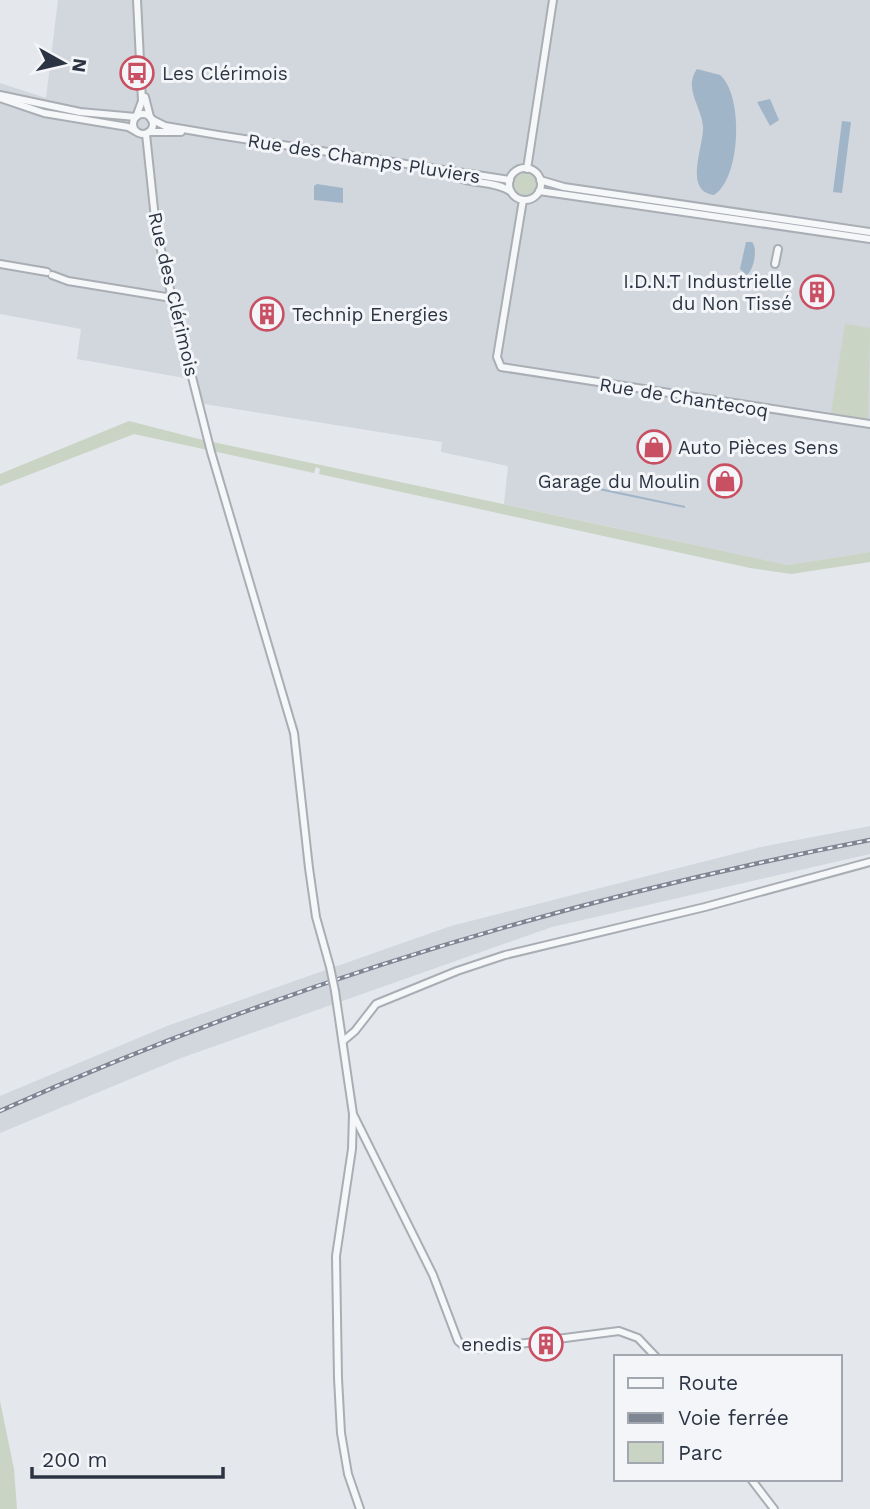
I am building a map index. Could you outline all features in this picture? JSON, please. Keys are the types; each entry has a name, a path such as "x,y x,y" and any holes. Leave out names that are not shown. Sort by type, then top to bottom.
{"street":[{"path":"135,131 133,126 142,101 137,0"},
{"path":"527,169 553,0"},
{"path":"0,97 44,114 128,127 148,133 153,127 138,40"},
{"path":"0,97 80,112 136,117 142,114 150,118"},
{"name":"Rue des Champs Pluviers","path":"150,118 165,126 510,180"},
{"name":"Rue des Champs Pluviers","path":"148,133 218,135"},
{"name":"Rue des Clérimois","path":"148,133 156,228 172,298 211,452 294,733 309,869 335,991 353,1115"},
{"path":"527,169 540,180 564,187 870,232"},
{"path":"510,191 510,180 514,173 527,169"},
{"path":"449,171 454,177 492,183 523,200 532,198 539,191 540,180"},
{"path":"539,191 563,192 870,239"},
{"name":"Rue de Chantecoq","path":"523,200 497,357 499,366 510,370 870,424"},
{"path":"0,264 50,274 68,281 172,298"},
{"path":"343,1041 355,1031 376,1004 457,971 505,955 705,907 870,862"},
{"path":"353,1115 433,1275 458,1341 462,1345 480,1349 620,1331 638,1338 654,1355"},
{"path":"353,1115 352,1149 335,1256 341,1433 348,1474 360,1509"},
{"path":"753,1481 774,1509"}],"shaded area":[{"path":"58,0 870,0 870,552 788,565 504,504 508,466 441,452 442,442 204,404 196,380 77,359 81,329 0,314 0,83 46,98"},
{"path":"870,826 870,854 552,927 181,1058 0,1133 0,1096 167,1026 451,926 761,847"}],"green space":[{"path":"525,172 533,176 537,184 533,192 525,196 517,192 513,184 517,176"},
{"path":"845,324 870,328 868,419 831,413"},
{"path":"129,421 199,439 788,565 870,552 870,562 791,574 750,568 319,474 320,469 316,467 314,473 134,434 0,486 0,474"},
{"path":"0,1401 14,1469 17,1509 0,1509"}],"water":[{"path":"697,69 720,75 728,85 736,118 730,172 723,186 714,195 705,192 697,177 703,127 692,90 693,76"},
{"path":"770,99 779,120 770,126 757,102"},
{"path":"842,121 851,122 842,193 833,192"},
{"path":"317,184 343,188 343,203 314,200 314,186"},
{"path":"746,242 752,242 755,254 752,268 747,275 740,269"},
{"path":"576,483 685,506 685,508 575,485"}],"railway":[{"path":"0,1111 211,1024 427,950 647,889 870,840"}],"place":[{"name":"Les Clérimois","path":"137,73"},
{"name":"I.D.N.T Industrielle du Non Tissé","path":"817,292"},
{"name":"Technip Energies","path":"267,314"},
{"name":"Auto Pièces Sens","path":"654,447"},
{"name":"Garage du Moulin","path":"725,481"},
{"name":"enedis","path":"546,1344"}]}
